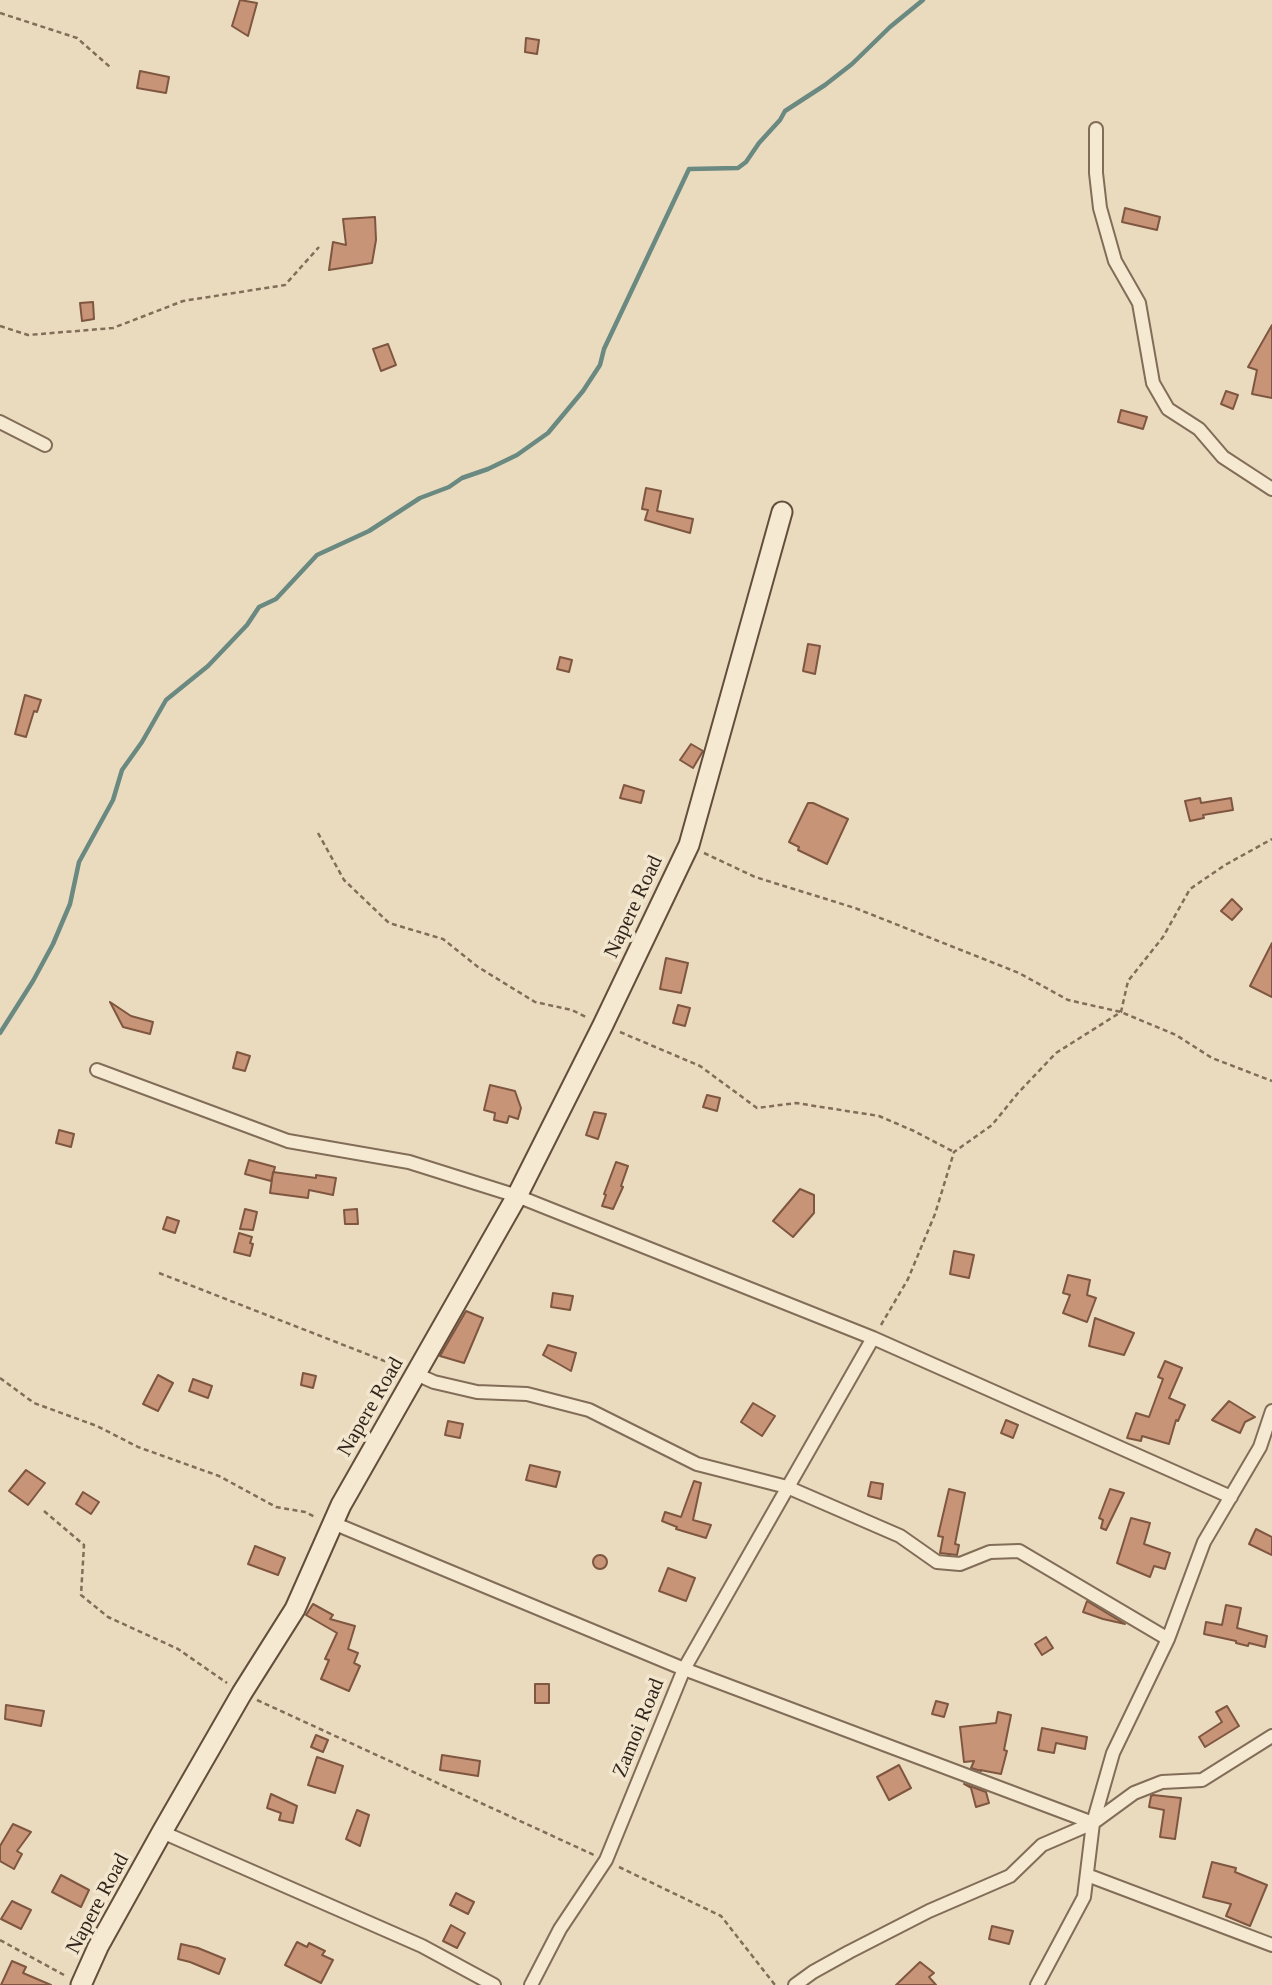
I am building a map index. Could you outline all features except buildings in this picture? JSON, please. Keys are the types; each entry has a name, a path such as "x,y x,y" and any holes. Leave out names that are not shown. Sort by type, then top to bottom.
{"street":[{"path":"1096,129 1096,173 1100,208 1115,261 1139,303 1153,383 1168,409 1199,429 1223,457 1272,489"},
{"path":"0,422 45,445"},
{"name":"Napere Road","path":"81,1985 98,1947 162,1832 242,1693 295,1609 341,1505 517,1196 689,845 782,512"},
{"path":"97,1070 288,1141 409,1162 517,1196 873,1338 1231,1497"},
{"name":"Zamoi Road","path":"531,1985 560,1929 606,1860 684,1669 873,1338"},
{"path":"416,1374 434,1382 477,1392 527,1394 589,1410 697,1464 787,1487 900,1536 937,1562 960,1564 990,1552 1018,1551 1168,1639"},
{"path":"1037,1985 1084,1897 1093,1823 1113,1752 1168,1639 1204,1542 1260,1447 1272,1411"},
{"path":"332,1523 684,1669 1093,1823"},
{"path":"795,1985 837,1959 929,1911 1010,1876 1042,1845 1093,1823 1134,1793 1162,1782 1202,1780 1272,1736"},
{"path":"162,1832 422,1947 494,1985"},
{"path":"1087,1875 1272,1945"}],"path":[{"path":"0,13 77,38 110,66"},
{"path":"0,326 28,335 113,328 183,301 285,285 319,247"},
{"path":"873,1338 908,1279 935,1214 954,1152 992,1125 1017,1093 1056,1053 1121,1012 1128,981 1163,937 1190,889 1225,864 1272,839"},
{"path":"689,845 755,877 855,908 1019,973 1068,1000 1121,1012 1176,1035 1212,1058 1272,1081"},
{"path":"159,1273 416,1374"},
{"path":"0,1378 34,1403 97,1426 138,1447 219,1476 276,1507 305,1513 332,1523"},
{"path":"44,1511 84,1545 81,1595 108,1617 178,1649 242,1693 606,1860 721,1916 775,1985"},
{"path":"0,1940 81,1985"}],"waterway":[{"path":"0,1033 53,944 70,904 79,862 113,800 122,770 166,700 208,666 247,625 259,607 276,599 317,555 369,531 420,498 517,455 548,433 583,391 600,365 604,349 689,169 738,168 746,162 785,111 852,64 923,0"}]}
